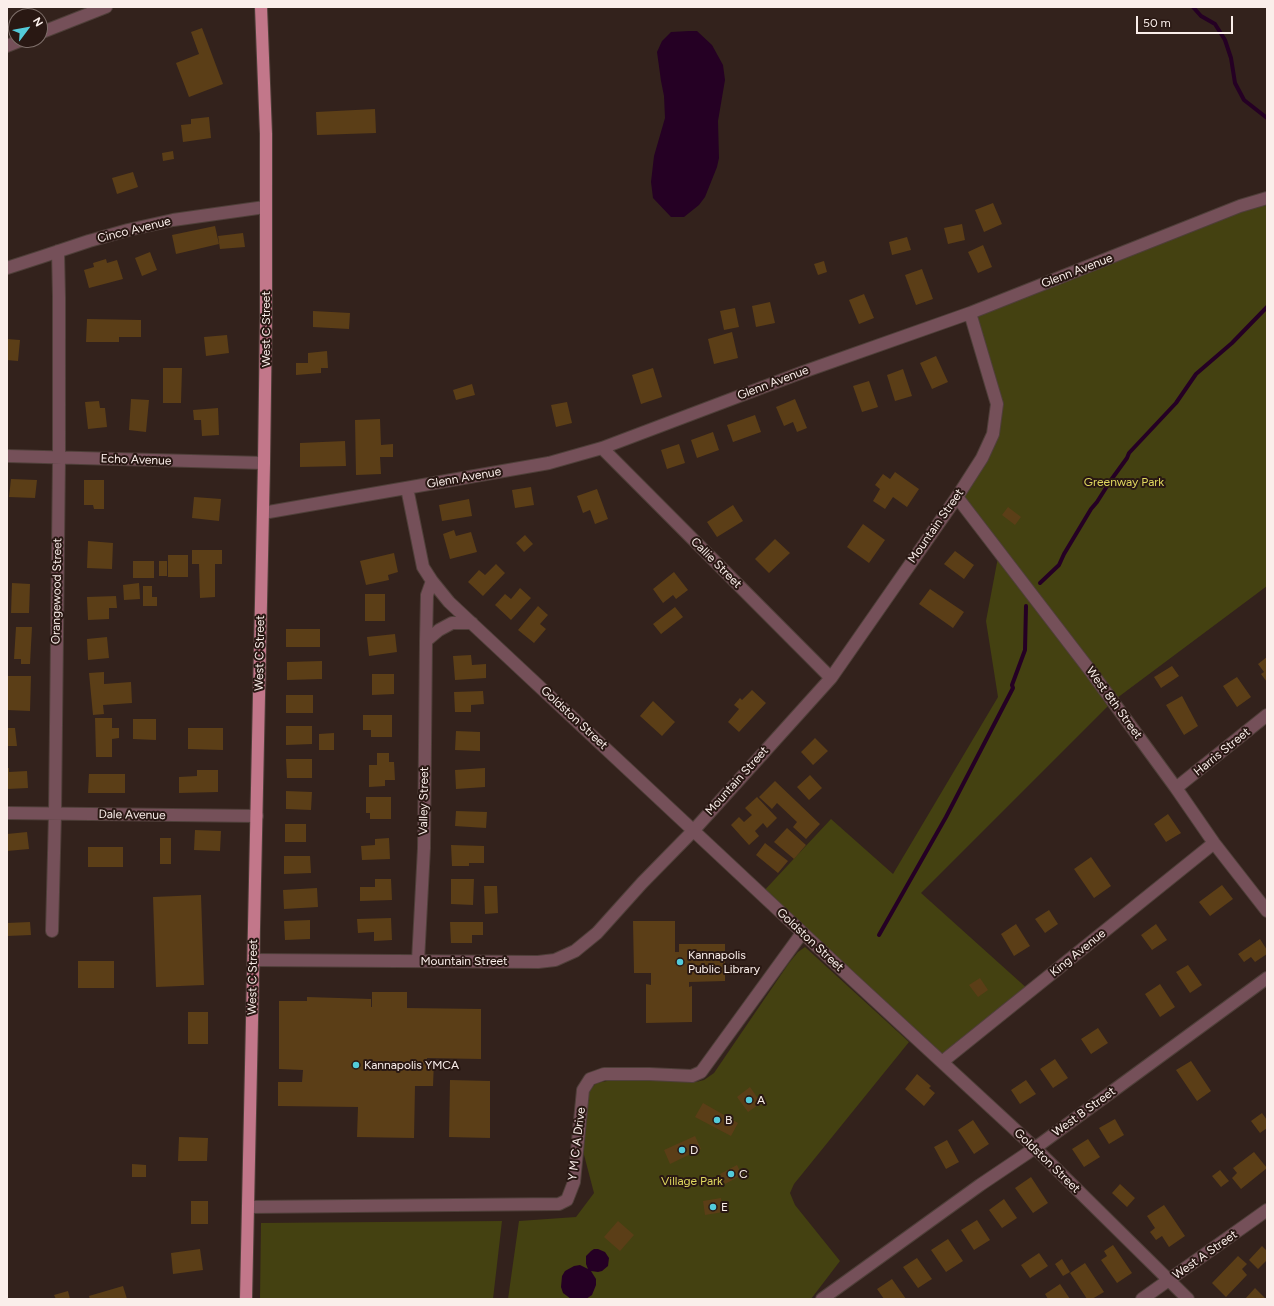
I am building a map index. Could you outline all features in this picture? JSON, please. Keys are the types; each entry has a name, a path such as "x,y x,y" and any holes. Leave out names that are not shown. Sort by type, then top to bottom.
{"main road":[{"name":"West C Street","path":"246,1299 266,317 266,134 260,7"}],"street":[{"path":"48,30 106,7"},
{"name":"Glenn Avenue","path":"263,513 549,463 602,448 803,372 970,313 1240,206 1267,198"},
{"name":"Cinco Avenue","path":"7,268 128,230 173,220 265,207"},
{"name":"Orangewood Street","path":"52,931 55,814 59,458 58,251"},
{"name":"Mountain Street","path":"254,960 538,962 555,960 575,951 597,933 642,883 693,831 830,678 957,497 982,458 993,434 997,404 970,313"},
{"name":"Callie Street","path":"602,448 830,678"},
{"name":"Echo Avenue","path":"7,456 264,463"},
{"path":"407,488 423,567 432,581"},
{"name":"West 8th Street","path":"957,497 1092,673 1214,843 1267,911"},
{"name":"Goldston Street","path":"432,581 449,602 802,933 1035,1148 1188,1299"},
{"name":"Valley Street","path":"418,961 424,848 427,595 432,581"},
{"path":"426,641 439,630 452,623 472,623"},
{"name":"Harris Street","path":"1176,788 1267,715"},
{"name":"Dale Avenue","path":"7,813 257,816"},
{"name":"King Avenue","path":"942,1062 1214,843"},
{"name":"Y M C A Drive","path":"248,1207 559,1204 567,1200 574,1182 583,1090 590,1079 604,1074 692,1076 702,1072 802,933"},
{"name":"West B Street","path":"822,1299 980,1185 1035,1148 1267,978"},
{"name":"West A Street","path":"1142,1299 1267,1210"}],"green space":[{"name":"Greenway Park","path":"1267,198 1267,586 1113,701 921,893 1030,991 942,1062 761,894 831,819 893,874 998,697 986,621 999,552 957,497 985,451 997,405 970,313"},
{"name":"Village Park","path":"805,947 909,1042 794,1184 790,1193 795,1205 840,1261 811,1299 508,1299 519,1221 576,1217 594,1193 583,1151 586,1106 589,1092 596,1083 618,1079 696,1082 704,1080 714,1073 789,963 798,952"},
{"path":"502,1221 493,1299 260,1299 261,1223"}],"shaded area":[{"path":"697,31 712,45 723,65 725,80 718,121 719,158 705,197 699,205 684,217 671,217 653,198 651,182 654,156 665,118 664,96 657,52 662,41 671,32"},
{"path":"594,1249 605,1252 609,1258 608,1266 602,1271 591,1271 596,1279 596,1285 592,1295 586,1299 571,1299 563,1293 561,1287 562,1276 565,1271 574,1266 580,1265 588,1269 586,1264 586,1256"}],"building":[{"path":"202,28 223,84 189,97 176,63 199,54 191,32"},
{"path":"375,109 376,133 317,135 316,112"},
{"path":"209,117 211,138 183,142 181,125 191,124 191,119"},
{"path":"173,151 174,159 163,161 162,153"},
{"path":"133,172 138,187 117,194 112,178"},
{"path":"993,203 1002,224 984,232 975,210"},
{"path":"962,224 965,240 948,244 944,228"},
{"path":"215,226 219,244 176,254 172,235"},
{"path":"243,233 245,247 220,249 218,236"},
{"path":"907,237 911,250 892,255 889,242"},
{"path":"983,245 992,267 978,273 968,252"},
{"path":"150,252 157,270 142,276 135,258"},
{"path":"106,259 107,263 117,260 123,279 89,288 84,270 94,267 93,263"},
{"path":"824,261 827,272 818,275 814,264"},
{"path":"922,269 933,299 916,305 905,275"},
{"path":"864,294 874,318 859,324 849,300"},
{"path":"770,302 775,323 756,327 752,306"},
{"path":"735,308 739,327 724,330 720,311"},
{"path":"313,311 350,313 349,329 313,327"},
{"path":"87,319 141,320 141,337 119,337 119,342 86,342"},
{"path":"732,332 738,358 714,364 708,339"},
{"path":"227,335 229,353 206,356 204,337"},
{"path":"7,339 20,340 18,361 7,360"},
{"path":"327,351 328,368 321,368 321,373 296,375 296,363 308,363 308,353"},
{"path":"936,356 948,382 932,389 920,363"},
{"path":"163,368 182,368 181,403 163,403"},
{"path":"653,368 662,397 641,404 632,375"},
{"path":"903,369 912,396 895,401 887,375"},
{"path":"869,381 878,407 862,412 853,386"},
{"path":"472,384 475,395 456,400 453,390"},
{"path":"131,399 149,400 146,432 129,430"},
{"path":"795,399 807,428 797,432 793,422 784,426 776,407"},
{"path":"99,401 100,408 105,408 107,427 88,429 85,402"},
{"path":"567,402 572,423 556,427 551,405"},
{"path":"218,408 219,435 202,436 201,420 194,420 193,410"},
{"path":"755,415 761,432 733,442 727,425"},
{"path":"380,419 381,445 393,444 393,457 380,457 381,474 356,475 355,420"},
{"path":"713,432 719,450 697,458 691,440"},
{"path":"345,441 346,466 300,467 300,443"},
{"path":"679,444 685,463 667,469 661,450"},
{"path":"895,472 919,489 907,507 893,497 885,509 873,501 880,489 875,485 883,474 890,479"},
{"path":"11,479 37,480 35,498 9,497"},
{"path":"84,480 104,480 104,509 94,509 93,505 84,505"},
{"path":"531,487 534,505 515,508 512,490"},
{"path":"597,489 608,519 595,524 590,510 583,513 577,496"},
{"path":"194,497 221,499 219,521 192,518"},
{"path":"469,499 472,516 442,521 439,505"},
{"path":"733,505 743,521 717,537 707,522"},
{"path":"1008,507 1021,517 1015,525 1002,515"},
{"path":"863,524 885,540 869,563 847,547"},
{"path":"454,530 456,536 471,532 477,552 450,559 443,534"},
{"path":"525,535 533,544 524,552 516,543"},
{"path":"775,539 790,553 769,573 755,559"},
{"path":"88,541 113,543 112,569 87,568"},
{"path":"192,550 222,550 222,564 215,564 215,597 200,598 199,564 192,564"},
{"path":"955,551 974,565 964,579 944,564"},
{"path":"394,553 398,572 388,575 389,580 366,585 360,561"},
{"path":"168,555 188,555 188,577 168,577"},
{"path":"133,561 154,561 154,578 133,578"},
{"path":"159,561 167,561 167,576 159,576"},
{"path":"496,564 505,573 483,596 468,582 479,570 485,575"},
{"path":"674,572 688,590 676,599 673,595 663,603 653,589"},
{"path":"12,583 30,584 29,613 11,613"},
{"path":"139,583 140,599 124,600 123,585"},
{"path":"143,586 152,586 152,597 157,597 157,606 143,606"},
{"path":"520,588 531,598 511,620 495,605 505,594 511,599"},
{"path":"930,589 964,612 953,628 919,604"},
{"path":"365,594 385,594 385,621 365,621"},
{"path":"116,596 117,608 109,608 109,619 88,620 87,597"},
{"path":"538,606 548,615 540,624 546,629 534,643 518,630"},
{"path":"675,607 683,617 661,634 653,624"},
{"path":"16,627 32,627 30,664 21,664 21,659 14,659"},
{"path":"286,629 320,629 320,647 286,647"},
{"path":"395,634 397,652 369,656 367,637"},
{"path":"107,637 109,658 88,660 87,639"},
{"path":"471,655 472,665 486,664 486,678 455,680 453,656"},
{"path":"1267,657 1267,682 1261,674 1264,672 1258,664"},
{"path":"322,661 322,679 287,680 287,662"},
{"path":"1172,666 1179,676 1161,688 1154,677"},
{"path":"104,672 104,684 131,682 132,703 103,705 104,714 93,715 89,673"},
{"path":"372,674 394,674 394,694 372,695"},
{"path":"8,676 31,676 30,711 7,710"},
{"path":"1237,677 1251,697 1237,707 1223,686"},
{"path":"752,690 766,703 739,732 728,722 739,709 734,705 740,698 742,700"},
{"path":"483,691 484,704 471,705 471,712 455,712 454,692"},
{"path":"286,695 313,695 313,713 286,713"},
{"path":"1182,696 1198,726 1184,735 1166,705"},
{"path":"653,701 675,722 662,736 640,716"},
{"path":"363,715 392,715 392,737 371,737 371,730 363,730"},
{"path":"95,718 112,718 112,728 119,728 119,738 112,739 112,757 96,757"},
{"path":"133,719 156,719 156,740 133,739"},
{"path":"286,726 312,726 312,744 286,745"},
{"path":"7,728 15,728 17,746 7,746"},
{"path":"188,728 223,728 223,750 188,749"},
{"path":"456,731 480,732 480,751 455,750"},
{"path":"334,733 334,750 319,750 319,734"},
{"path":"815,738 828,751 813,765 801,752"},
{"path":"377,753 389,753 389,762 394,762 395,780 385,780 385,786 369,787 369,765 377,765"},
{"path":"286,759 312,759 312,778 287,778"},
{"path":"7,768 9,768 9,772 27,771 28,788 7,789"},
{"path":"485,768 485,787 456,789 455,770"},
{"path":"197,770 218,770 218,792 179,793 179,777 197,776"},
{"path":"89,774 125,774 125,793 88,793"},
{"path":"810,775 822,788 809,800 797,787"},
{"path":"775,781 820,824 806,839 793,827 797,822 777,803 772,809 759,797"},
{"path":"286,791 312,792 311,810 286,809"},
{"path":"366,797 391,797 391,819 370,819 370,813 366,813"},
{"path":"757,797 777,818 767,828 763,823 755,831 759,836 749,845 731,825 739,817 744,822 752,815 745,808"},
{"path":"456,811 487,812 486,828 455,826"},
{"path":"1168,814 1181,833 1166,842 1154,824"},
{"path":"285,824 306,824 306,842 285,842"},
{"path":"787,828 806,845 794,859 774,842"},
{"path":"195,830 221,831 220,851 194,850"},
{"path":"27,832 29,849 7,851 7,834"},
{"path":"160,838 171,838 171,864 160,864"},
{"path":"389,838 390,859 362,860 361,846 375,845 375,839"},
{"path":"765,843 788,861 778,873 756,855"},
{"path":"451,845 484,846 484,863 469,863 469,866 452,866"},
{"path":"88,847 123,847 123,867 88,867"},
{"path":"284,856 310,856 311,873 284,874"},
{"path":"1091,857 1111,886 1094,898 1074,869"},
{"path":"375,879 391,879 392,900 360,901 360,887 375,887"},
{"path":"451,879 474,879 473,905 451,904"},
{"path":"1222,885 1233,899 1210,916 1199,902"},
{"path":"484,886 497,886 498,913 485,914"},
{"path":"317,888 318,907 284,909 283,890"},
{"path":"201,895 204,985 156,987 153,897"},
{"path":"1049,910 1058,924 1045,933 1035,919"},
{"path":"391,918 392,940 374,941 374,932 358,933 357,919"},
{"path":"310,920 310,939 285,940 284,921"},
{"name":"Kannapolis Public Library","path":"633,921 675,921 675,952 679,952 679,944 725,944 725,981 689,982 689,987 692,986 692,1022 646,1023 646,984 651,985 651,973 634,973"},
{"path":"30,922 31,935 7,936 7,923"},
{"path":"450,922 483,922 483,935 472,935 472,943 451,943"},
{"path":"1016,924 1030,946 1014,956 1001,934"},
{"path":"1156,924 1167,940 1152,950 1141,935"},
{"path":"1260,939 1267,950 1267,954 1255,962 1251,957 1244,962 1238,954"},
{"path":"78,961 114,961 114,988 78,988"},
{"path":"1188,965 1202,985 1190,993 1176,972"},
{"path":"980,978 988,990 978,997 969,985"},
{"path":"1160,984 1175,1007 1160,1017 1145,994"},
{"name":"Kannapolis YMCA","path":"372,992 407,992 407,1008 481,1009 481,1059 427,1058 427,1061 434,1061 433,1086 415,1086 414,1138 357,1137 358,1107 278,1106 278,1082 302,1082 303,1070 279,1069 279,1001 307,1001 307,997 371,999 372,1007"},
{"path":"188,1012 208,1012 208,1044 188,1044"},
{"path":"1098,1028 1108,1043 1091,1054 1081,1039"},
{"path":"1055,1059 1068,1078 1053,1088 1040,1069"},
{"path":"1191,1061 1211,1091 1197,1101 1176,1070"},
{"path":"917,1074 931,1086 929,1088 935,1093 924,1106 905,1089"},
{"path":"450,1080 490,1081 490,1138 449,1137"},
{"path":"1026,1080 1036,1094 1020,1104 1011,1090"},
{"name":"A","path":"750,1087 761,1103 748,1112 737,1097"},
{"name":"B","path":"703,1103 738,1123 731,1136 695,1117"},
{"path":"1262,1113 1267,1120 1267,1128 1260,1133 1251,1121"},
{"path":"1115,1119 1124,1135 1109,1144 1099,1128"},
{"path":"973,1120 989,1144 974,1154 958,1130"},
{"name":"D","path":"695,1136 701,1149 670,1164 664,1150"},
{"path":"179,1137 208,1138 207,1161 178,1161"},
{"path":"1088,1139 1100,1157 1084,1167 1072,1149"},
{"path":"947,1140 959,1162 946,1169 934,1147"},
{"path":"1254,1152 1267,1168 1241,1189 1232,1178 1237,1173 1233,1168"},
{"path":"132,1164 146,1165 146,1177 132,1177"},
{"name":"C","path":"737,1165 742,1175 725,1184 720,1174"},
{"path":"1220,1170 1229,1181 1221,1187 1212,1176"},
{"path":"1031,1177 1048,1203 1033,1213 1015,1188"},
{"path":"1120,1184 1135,1198 1127,1207 1112,1193"},
{"name":"E","path":"721,1198 723,1212 705,1215 703,1201"},
{"path":"1004,1199 1017,1218 1002,1228 989,1210"},
{"path":"191,1201 208,1201 208,1224 191,1224"},
{"path":"1164,1205 1185,1236 1169,1247 1162,1236 1156,1240 1150,1232 1155,1228 1147,1216"},
{"path":"977,1220 990,1240 974,1250 961,1230"},
{"path":"618,1221 634,1235 620,1251 604,1237"},
{"path":"948,1239 963,1261 946,1272 931,1250"},
{"path":"1113,1245 1132,1273 1117,1283 1101,1260 1107,1256 1104,1251"},
{"path":"1262,1246 1267,1251 1267,1260 1258,1269 1249,1260"},
{"path":"200,1249 203,1270 173,1274 171,1253"},
{"path":"1039,1253 1048,1266 1030,1278 1021,1265"},
{"path":"1238,1256 1247,1264 1242,1269 1247,1275 1226,1297 1212,1283"},
{"path":"917,1258 932,1279 918,1288 903,1267"},
{"path":"1062,1259 1070,1272 1063,1276 1055,1264"},
{"path":"1085,1263 1104,1292 1092,1299 1087,1299 1070,1273"},
{"path":"892,1279 906,1299 884,1299 877,1289"},
{"path":"1060,1284 1070,1299 1048,1299 1045,1294"},
{"path":"123,1286 127,1299 90,1299 89,1296"},
{"path":"1255,1288 1266,1299 1245,1299"},
{"path":"68,1291 70,1299 56,1299 54,1295"}],"waterway":[{"path":"1193,7 1201,16 1215,24 1225,40 1231,58 1235,83 1244,100 1267,118"},
{"path":"1040,583 1059,565 1091,509 1129,453 1176,403 1196,374 1232,343 1267,307"},
{"path":"879,935 946,817 1013,688 1012,685 1025,650 1026,606"}],"place":[{"name":"Kannapolis Public Library","path":"680,962"},
{"name":"Kannapolis YMCA","path":"356,1065"},
{"name":"A","path":"749,1100"},
{"name":"B","path":"717,1120"},
{"name":"D","path":"682,1150"},
{"name":"C","path":"731,1174"},
{"name":"E","path":"713,1207"}]}
